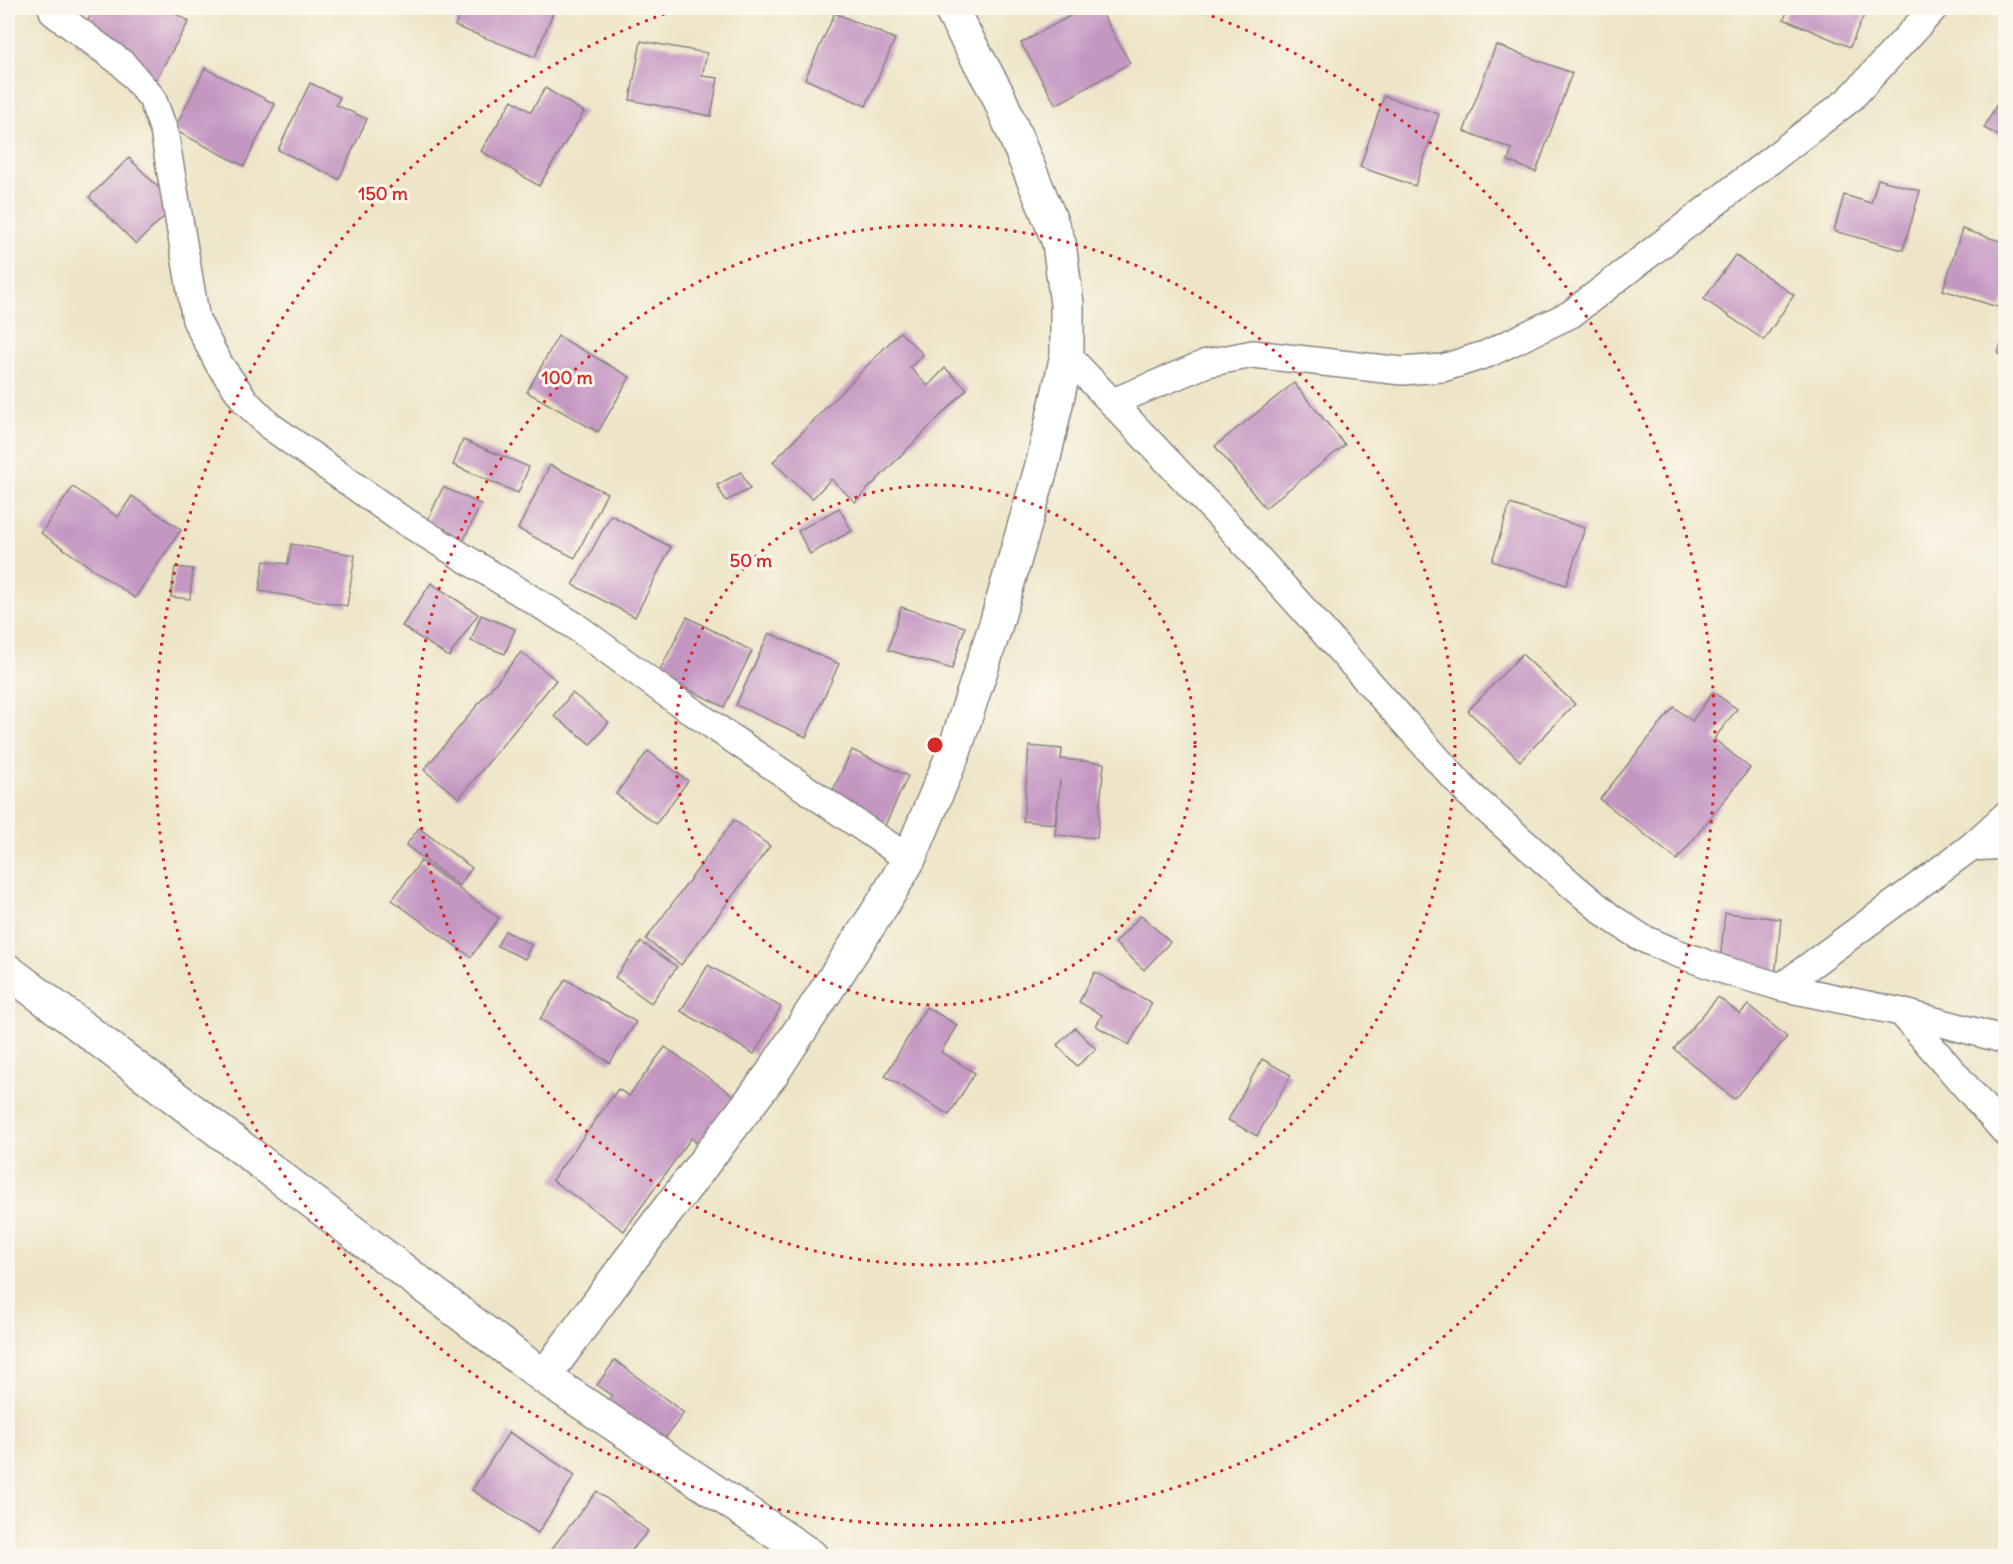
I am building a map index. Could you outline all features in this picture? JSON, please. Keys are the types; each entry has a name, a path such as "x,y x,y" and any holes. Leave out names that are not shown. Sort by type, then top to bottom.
{"street":[{"path":"52,8 54,13 123,64 152,99 164,131 196,320 219,364 246,402 270,426 398,517 575,626 677,700 909,859"},
{"path":"544,1377 771,1075 884,902 909,859 954,752 996,624 1043,462 1067,355 1067,304 1059,243 998,94 950,8"},
{"path":"1113,402 1207,363 1253,354 1402,371 1443,368 1487,354 1561,319 1581,307 1850,99 1934,8"},
{"path":"1067,355 1228,525 1468,793 1610,917 1642,938 1674,952 1781,987 1901,1012 2006,1040"},
{"path":"1781,987 1971,847 2006,815"},
{"path":"1971,847 2006,844"},
{"path":"8,971 544,1377 811,1557"},
{"path":"1901,1012 2006,1133"}],"building":[{"path":"95,8 165,8 189,21 152,86 75,43"},
{"path":"462,8 555,8 535,57 455,26"},
{"path":"1084,8 1099,8 1130,63 1056,105 1021,43"},
{"path":"1789,8 1867,8 1850,47 1784,19"},
{"path":"835,13 895,39 866,106 805,79"},
{"path":"641,41 707,53 702,76 718,78 711,116 630,100"},
{"path":"1496,45 1572,73 1536,172 1508,161 1512,149 1464,131"},
{"path":"205,68 275,104 244,166 174,130"},
{"path":"310,83 340,97 336,105 367,119 339,179 278,150"},
{"path":"2006,87 2006,140 1984,128"},
{"path":"545,88 584,112 539,186 481,151 512,100 531,112"},
{"path":"1384,96 1439,114 1415,186 1360,167"},
{"path":"129,158 176,205 136,244 89,197"},
{"path":"1878,179 1920,191 1903,250 1834,231 1844,195 1871,203"},
{"path":"1962,229 2006,243 2006,292 2001,308 1943,290"},
{"path":"1735,255 1794,295 1764,340 1704,299"},
{"path":"900,332 923,354 910,368 928,386 945,368 967,389 855,502 831,479 812,499 773,462"},
{"path":"2006,333 2006,356 1998,354"},
{"path":"558,336 630,377 598,432 527,392"},
{"path":"1294,383 1345,445 1265,508 1215,446"},
{"path":"463,440 529,467 518,493 453,465"},
{"path":"550,465 607,493 575,558 518,529"},
{"path":"741,472 750,489 726,501 717,485"},
{"path":"73,487 118,517 132,496 181,530 135,598 41,533"},
{"path":"443,487 481,504 459,550 422,533"},
{"path":"1510,504 1585,528 1566,585 1492,561"},
{"path":"839,508 852,531 810,554 798,531"},
{"path":"611,515 671,547 635,617 573,585"},
{"path":"291,544 355,555 347,606 259,591 264,561 288,564"},
{"path":"175,567 193,569 190,599 171,597"},
{"path":"431,583 478,614 449,657 402,626"},
{"path":"901,607 965,627 952,669 888,650"},
{"path":"481,615 515,629 505,654 471,641"},
{"path":"687,617 752,651 724,707 658,674"},
{"path":"769,633 839,664 806,737 736,705"},
{"path":"521,652 556,680 459,798 424,770"},
{"path":"1522,654 1575,704 1520,761 1468,711"},
{"path":"1713,692 1737,709 1714,739 1750,768 1677,860 1600,799 1674,707 1692,721"},
{"path":"572,693 609,722 591,744 554,716"},
{"path":"1029,746 1062,749 1061,759 1104,763 1097,838 1055,835 1060,780 1055,824 1023,821"},
{"path":"852,750 908,776 881,834 825,807"},
{"path":"648,751 688,781 656,824 616,794"},
{"path":"734,820 770,846 681,965 646,939"},
{"path":"419,828 472,868 459,886 406,845"},
{"path":"421,861 499,918 471,957 392,900"},
{"path":"1725,913 1781,919 1774,988 1718,982"},
{"path":"1141,915 1170,942 1144,970 1115,943"},
{"path":"505,931 531,944 525,959 497,946"},
{"path":"641,942 677,967 651,1003 615,977"},
{"path":"708,965 781,1007 754,1054 681,1011"},
{"path":"1095,972 1152,1003 1129,1045 1096,1026 1102,1015 1079,1002"},
{"path":"566,979 636,1022 610,1063 540,1019"},
{"path":"1718,997 1740,1014 1748,1005 1787,1037 1734,1099 1674,1049"},
{"path":"926,1007 957,1025 941,1052 975,1073 949,1115 885,1076"},
{"path":"1075,1028 1096,1049 1077,1066 1057,1045"},
{"path":"665,1047 734,1096 699,1145 691,1138 624,1231 552,1180 618,1089 629,1096"},
{"path":"1262,1059 1291,1075 1257,1136 1228,1120"},
{"path":"615,1360 684,1413 651,1457 597,1415 612,1396 597,1385"},
{"path":"509,1432 575,1475 538,1533 472,1490"},
{"path":"597,1491 648,1531 627,1556 546,1556"}]}
